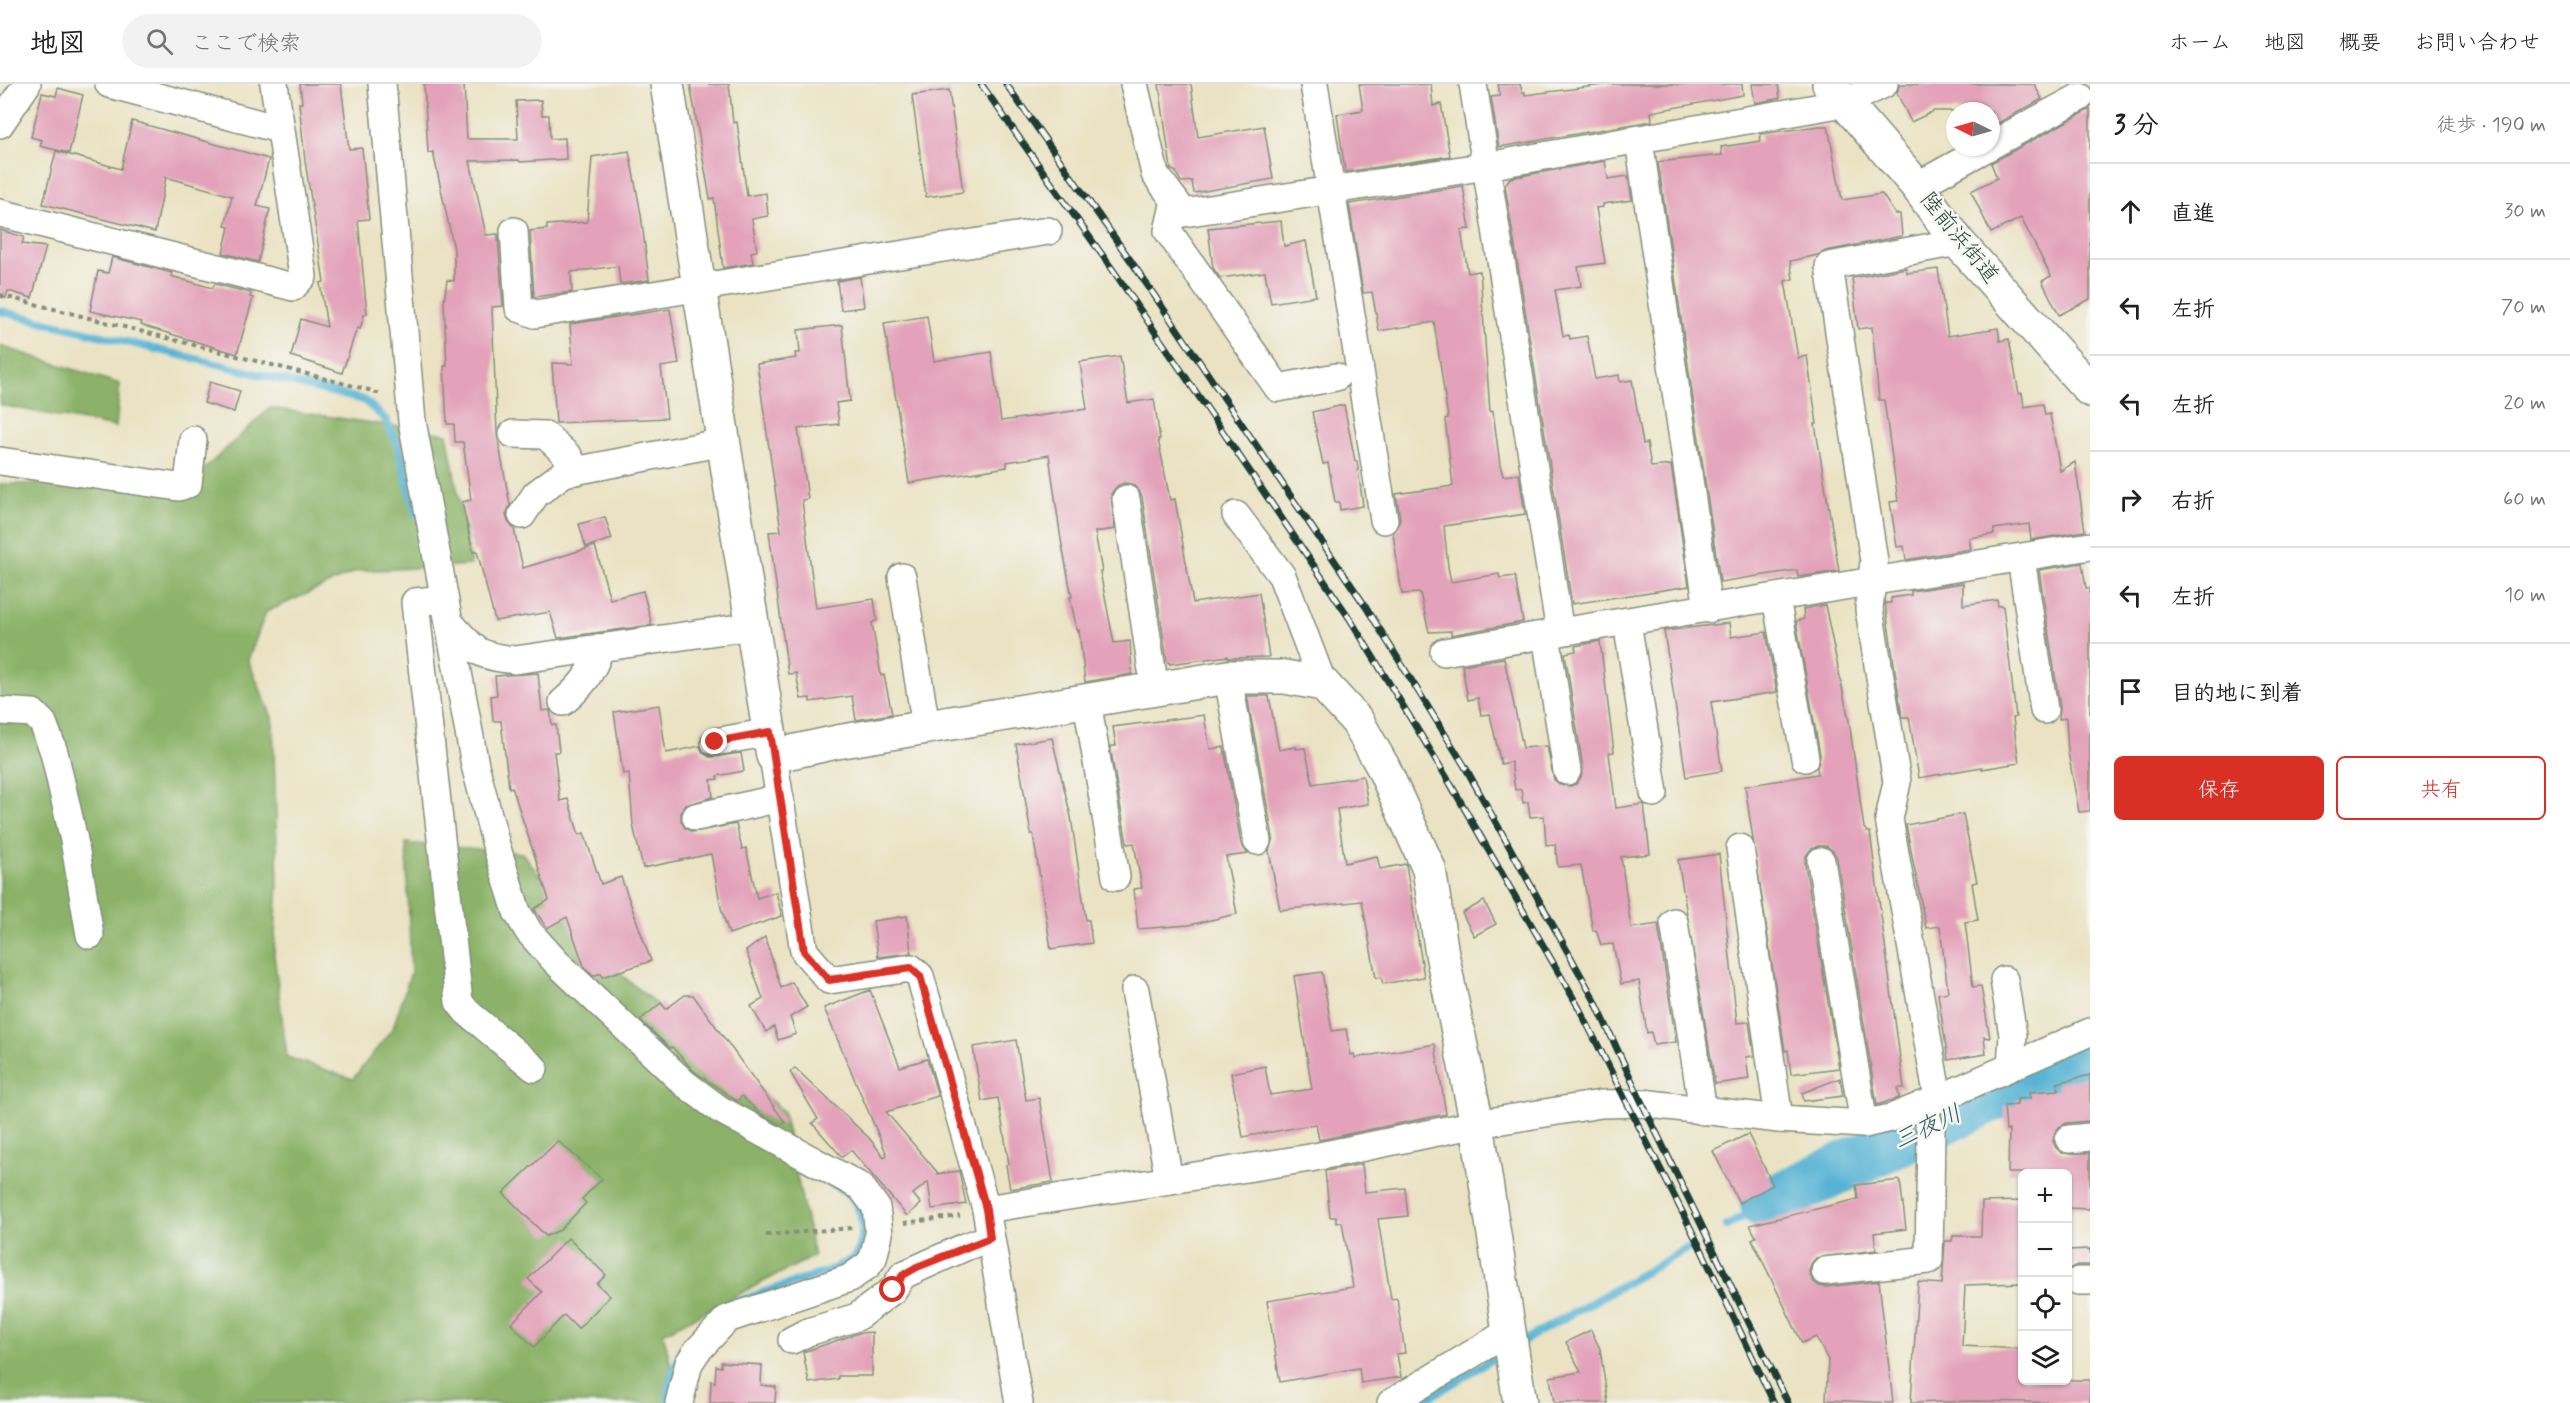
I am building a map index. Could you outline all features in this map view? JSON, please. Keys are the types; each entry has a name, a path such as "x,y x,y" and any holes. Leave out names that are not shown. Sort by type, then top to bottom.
{"street":[{"path":"0,124 27,84"},
{"path":"109,84 279,129"},
{"path":"0,213 293,287 303,276 274,84"},
{"path":"382,84 411,412 478,777 517,912 529,932 556,962 684,1083 719,1109 861,1187 876,1207 879,1234 873,1258 868,1265 850,1278 727,1319 689,1363 679,1403"},
{"path":"667,84 804,951 829,980 911,968 920,976 986,1209 1019,1403"},
{"path":"1134,84 1155,174 1184,213 1639,140 1884,84"},
{"path":"1314,84 1383,520"},
{"path":"1473,84 1487,166 1553,634 1566,771"},
{"name":"陸前浜街道","path":"1837,93 1917,186 1958,242 2090,390"},
{"path":"2000,141 2080,97"},
{"path":"1639,140 1708,609"},
{"path":"1917,186 1972,156"},
{"path":"1175,201 1168,231 1278,388 1336,377"},
{"path":"514,231 519,308 535,314 1048,231"},
{"path":"1825,1271 1929,1260 1931,1102 1889,819 1897,782 1869,609 1874,561 1828,266 1958,242"},
{"path":"513,434 545,435 557,444 576,471"},
{"path":"0,462 178,487 188,484 193,440"},
{"path":"522,515 536,494 564,473 724,442"},
{"path":"1126,499 1155,690"},
{"path":"1236,515 1282,576 1323,684 1357,721 1383,767 1429,869 1442,954 1477,1124 1520,1403"},
{"path":"1444,652 2090,546"},
{"path":"2021,558 2044,710"},
{"path":"902,577 926,727"},
{"path":"1776,598 1805,758"},
{"path":"534,1068 467,1012 459,1002 415,602 447,610 477,652 492,658 515,660 753,626"},
{"path":"1627,622 1654,793"},
{"path":"563,702 581,687 594,666 600,648"},
{"path":"715,742 771,744 837,742 1228,678 1285,676 1323,684"},
{"path":"1228,678 1257,840"},
{"path":"1087,701 1116,877"},
{"path":"0,711 33,713 43,723 54,752 74,840 90,934"},
{"path":"696,817 780,798"},
{"path":"1740,848 1779,1119"},
{"path":"1821,861 1864,1124"},
{"path":"1674,922 1703,1110"},
{"path":"2004,980 2013,1035 2011,1065"},
{"path":"1135,990 1169,1180"},
{"path":"986,1209 1310,1158 1477,1124 1601,1104 1642,1103 1779,1119 1864,1124 1891,1118 1931,1102 2090,1032"},
{"path":"792,1340 808,1332 857,1317 893,1290 903,1275 965,1246 990,1238"},
{"path":"1391,1403 1511,1343"}],"path":[{"path":"0,295 369,390 411,412"}],"green space":[{"path":"0,346 120,384 116,427 0,405"},
{"path":"270,408 447,434 471,565 357,571 266,612 248,660 273,720 278,881 274,955 287,1057 353,1079 393,1028 411,972 406,843 522,853 610,965 783,1111 814,1256 663,1333 680,1403 0,1403 0,484 188,484"}],"building":[{"path":"300,84 341,84 349,149 362,148 369,219 358,220 367,314 364,315 360,329 357,328 342,373 291,356 301,319 327,327 320,283 324,282 305,161 299,103 302,103"},
{"path":"424,84 464,84 467,139 518,139 516,101 541,100 542,115 549,115 550,139 565,138 566,159 520,162 519,160 470,161 486,235 498,234 503,306 492,307 497,434 510,505 506,515 514,529 523,568 595,546 610,599 643,591 652,625 558,638 550,612 495,621 477,551 473,552 462,502 471,500 463,442 455,442 454,424 447,424 444,302 447,280 454,281 454,249 433,152 428,153"},
{"path":"690,84 729,84 733,123 737,122 747,196 766,193 768,216 752,219 757,251 751,252 753,263 723,268 714,198 710,199"},
{"path":"1159,84 1191,84 1198,137 1264,126 1273,179 1194,193 1192,181 1181,182 1176,172 1171,169"},
{"path":"1359,84 1431,84 1433,106 1441,104 1450,156 1345,172 1337,114 1363,110"},
{"path":"1498,84 1520,84 1525,95 1611,84 1742,84 1743,95 1651,112 1652,121 1499,147 1491,97 1500,96"},
{"path":"1752,84 1778,84 1780,98 1755,103"},
{"path":"1900,84 2034,84 2042,99 2000,122 2000,102 1946,102 1946,111 1934,111 1911,122 1897,93"},
{"path":"58,88 83,95 69,153 40,146 42,140 31,137 42,93 56,96"},
{"path":"949,90 963,192 926,197 912,95"},
{"path":"2090,109 2090,299 2059,315 2042,281 2051,276 2021,218 1991,233 1971,191 1997,178 1991,163"},
{"path":"132,121 269,159 257,206 270,209 258,262 223,253 229,227 225,226 232,196 166,177 155,232 43,204 56,151 121,169"},
{"path":"1828,126 1842,200 1882,194 1895,214 1900,214 1902,236 1826,251 1790,261 1793,279 1785,281 1798,358 1807,356 1817,424 1815,424 1839,571 1798,577 1797,570 1720,582 1658,162 1722,155 1721,147 1761,141 1760,134"},
{"path":"629,151 641,214 649,280 620,284 618,266 571,272 572,292 534,297 530,231 547,229 547,225 587,222 592,157"},
{"path":"1605,161 1608,179 1628,176 1632,200 1603,204 1603,207 1596,208 1605,263 1578,267 1581,286 1555,290 1563,336 1569,335 1570,339 1587,336 1595,379 1619,375 1620,382 1632,380 1643,444 1647,443 1651,467 1671,465 1689,586 1572,604 1505,185 1510,178"},
{"path":"1463,186 1470,229 1461,230 1468,273 1480,271 1490,412 1493,411 1500,465 1503,476 1519,474 1525,514 1444,526 1448,567 1451,582 1499,574 1500,578 1515,576 1523,622 1451,635 1451,631 1429,632 1420,593 1402,594 1393,533 1400,518 1396,494 1453,486 1445,419 1448,418 1434,322 1379,331 1372,292 1363,293 1349,204"},
{"path":"1281,221 1284,246 1306,241 1316,296 1271,303 1265,272 1220,278 1213,268 1208,228"},
{"path":"0,230 24,237 22,244 46,247 32,298 8,291 6,298 0,297"},
{"path":"112,257 172,273 171,276 212,288 215,284 251,293 250,297 253,298 237,354 141,325 142,322 90,311 98,271 108,273"},
{"path":"1906,268 1907,273 1938,269 1948,336 1998,328 2000,341 2009,339 2019,394 2022,393 2024,407 2043,404 2045,415 2050,414 2060,471 2075,462 2085,531 2031,540 2029,524 1994,529 1994,534 1969,538 1971,549 1906,560 1904,546 1897,547 1890,502 1898,501 1884,400 1879,400 1872,327 1858,329 1852,278"},
{"path":"860,277 864,307 841,310 837,281"},
{"path":"670,309 679,364 661,367 667,418 556,423 552,363 573,364 570,324"},
{"path":"927,316 934,361 991,352 1001,421 1087,409 1080,362 1120,356 1128,403 1154,399 1160,439 1158,439 1170,500 1175,499 1193,603 1259,593 1269,657 1228,658 1228,656 1170,664 1167,661 1142,497 1138,489 1131,484 1124,483 1117,486 1111,494 1115,529 1095,532 1102,572 1100,572 1114,643 1130,641 1132,674 1085,682 1079,630 1077,631 1070,597 1072,597 1049,455 1007,462 1007,467 909,483 884,323"},
{"path":"842,325 850,401 836,403 839,424 798,429 808,499 802,500 816,608 874,599 877,620 872,623 881,676 884,675 892,714 856,720 852,696 810,702 810,698 801,699 796,673 788,674 769,532 781,531 757,364 796,358 795,353 800,353 798,330"},
{"path":"210,382 240,391 234,412 204,403"},
{"path":"1344,405 1355,461 1357,461 1363,506 1340,510 1339,502 1335,502 1328,463 1323,464 1312,412"},
{"path":"605,517 612,539 586,547 579,524"},
{"path":"2082,563 2086,588 2090,588 2090,811 2079,812 2068,752 2066,718 2059,719 2060,708 2039,570"},
{"path":"1963,583 1963,605 1997,600 1998,606 2003,606 2019,763 1919,778 1909,717 1902,717 1885,603 1891,603 1891,598 1911,595 1911,591"},
{"path":"1825,605 1849,721 1864,828 1870,832 1904,1088 1898,1088 1899,1098 1877,1105 1837,858 1826,846 1811,849 1806,856 1805,864 1839,1068 1791,1074 1788,1050 1785,1051 1745,786 1818,774 1820,755 1796,621 1804,619 1803,609"},
{"path":"1729,623 1731,637 1766,632 1777,692 1711,702 1722,771 1686,777 1664,631"},
{"path":"1600,641 1614,752 1609,753 1616,808 1644,804 1650,854 1621,857 1631,928 1658,924 1676,1042 1654,1045 1651,1032 1647,1033 1639,981 1621,984 1613,944 1601,945 1596,930 1593,931 1581,865 1558,867 1555,844 1546,845 1544,816 1530,817 1528,802 1523,803 1521,789 1515,790 1511,762 1501,764 1490,714 1481,715 1478,698 1468,700 1462,665 1504,658 1523,748 1547,746 1554,780 1561,785 1576,784 1583,769 1565,653 1576,651 1575,646"},
{"path":"538,673 542,711 550,710 552,725 556,725 559,752 554,752 560,801 568,799 579,835 584,833 601,884 621,877 651,961 602,977 601,973 593,976 584,966 567,917 547,928 534,909 549,900 512,787 509,788 501,721 493,721 491,696 497,695 495,676"},
{"path":"1247,696 1269,696 1279,750 1305,748 1313,784 1363,776 1368,804 1337,809 1345,863 1377,856 1380,869 1406,864 1424,977 1383,984 1381,977 1376,978 1362,901 1280,910 1269,851 1273,838"},
{"path":"659,705 666,753 700,746 703,753 710,757 741,753 744,771 717,776 718,779 711,780 713,797 686,805 681,813 681,821 685,828 692,832 736,824 742,849 746,848 757,898 776,892 782,916 729,934 721,908 711,854 643,868 633,825 629,773 623,774 614,712"},
{"path":"1204,715 1210,749 1224,747 1241,844 1248,854 1226,857 1237,914 1189,925 1138,929 1134,889 1142,888 1134,843 1127,844 1110,746 1116,746 1113,727"},
{"path":"1052,738 1071,817 1086,920 1089,920 1092,943 1051,949 1016,744"},
{"path":"1963,814 1977,882 1972,883 1978,920 1965,922 1973,987 1981,986 1990,1038 1984,1037 1986,1054 1948,1060 1938,994 1948,992 1940,926 1926,928 1906,825"},
{"path":"1719,854 1737,1023 1749,1022 1754,1056 1746,1057 1749,1079 1715,1084 1678,860"},
{"path":"1484,901 1496,924 1474,936 1462,913"},
{"path":"907,916 911,953 878,957 873,921"},
{"path":"765,937 781,988 792,982 807,1007 790,1017 796,1034 778,1040 774,1027 766,1032 751,1006 763,999 746,951"},
{"path":"1322,972 1332,1031 1346,1029 1351,1055 1354,1054 1355,1058 1435,1044 1446,1114 1319,1140 1316,1124 1243,1137 1231,1073 1265,1066 1270,1095 1312,1089 1294,976"},
{"path":"870,990 900,1067 927,1059 938,1096 886,1112 938,1173 936,1174 959,1171 966,1204 932,1209 928,1182 913,1194 921,1204 907,1216 851,1150 842,1157 812,1123 818,1119 790,1072 795,1068 869,1138 884,1157 887,1155 824,1008"},
{"path":"685,995 693,995 785,1122 781,1125 759,1113 742,1096 737,1101 694,1071 672,1047 670,1048 640,1020 661,1003 666,1009"},
{"path":"1016,1040 1026,1100 1039,1098 1053,1182 1010,1189 1006,1165 1009,1164 998,1098 982,1101 973,1047"},
{"path":"2090,1075 2090,1121 2067,1123 2059,1127 2053,1141 2062,1153 2090,1153 2090,1209 2072,1208 2072,1169 2018,1169 2018,1173 2008,1173 2009,1130 2006,1130 2004,1106 2017,1105 2017,1099 2030,1098 2029,1092 2059,1090 2057,1083"},
{"path":"1840,1078 1843,1096 1804,1101 1802,1093"},
{"path":"1748,1134 1773,1185 1739,1203 1713,1151"},
{"path":"558,1141 602,1179 582,1199 586,1203 560,1230 546,1236 503,1193"},
{"path":"1362,1164 1365,1192 1405,1188 1408,1216 1378,1219 1391,1299 1397,1298 1405,1353 1397,1354 1401,1377 1361,1383 1359,1368 1280,1382 1267,1301 1353,1287 1342,1222 1336,1223 1336,1217 1330,1217 1325,1171"},
{"path":"1900,1180 1906,1229 1874,1233 1876,1250 1816,1258 1809,1272 1813,1281 1819,1286 1826,1287 1879,1281 1893,1403 1826,1400 1828,1360 1816,1337 1802,1343 1752,1239 1756,1237 1750,1225 1858,1199 1856,1185"},
{"path":"2018,1201 2018,1283 1965,1285 1962,1346 2018,1349 2018,1385 2072,1385 2072,1380 2090,1380 2090,1403 1974,1401 1911,1403 1918,1282 1942,1284 1945,1241 1952,1241 1953,1236 1981,1236 1982,1202"},
{"path":"568,1238 606,1275 597,1284 610,1296 578,1329 564,1315 534,1347 511,1324 542,1292 528,1279"},
{"path":"2090,1249 2090,1265 2072,1268 2072,1250"},
{"path":"1591,1330 1600,1349 1608,1403 1554,1403 1550,1377 1581,1372 1566,1342"},
{"path":"872,1332 872,1376 838,1376 838,1379 809,1383 803,1352 859,1333"},
{"path":"721,1362 762,1365 761,1385 776,1387 775,1403 710,1403 711,1381 715,1382 716,1366 721,1367"}],"waterway":[{"path":"0,311 364,400 386,420 398,446 416,514"},
{"name":"三夜川","path":"1765,1204 2090,1051"},
{"path":"731,1305 833,1269 855,1256 859,1249 862,1221 854,1200 847,1193 790,1163"},
{"path":"1727,1226 1765,1204"},
{"path":"1518,1344 1688,1248"},
{"path":"668,1397 672,1373 681,1352 712,1317"},
{"path":"1420,1403 1504,1352"}],"railway":[{"path":"981,84 1115,273 1350,619 1447,778 1579,1008 1702,1251 1774,1403"},
{"path":"1006,84 1131,261 1366,607 1464,765 1595,1001 1788,1403"}],"route":[{"path":"715,742 770,732 804,951 829,980 911,968 920,976 986,1209 990,1238 917,1267 903,1275 893,1290"}]}
